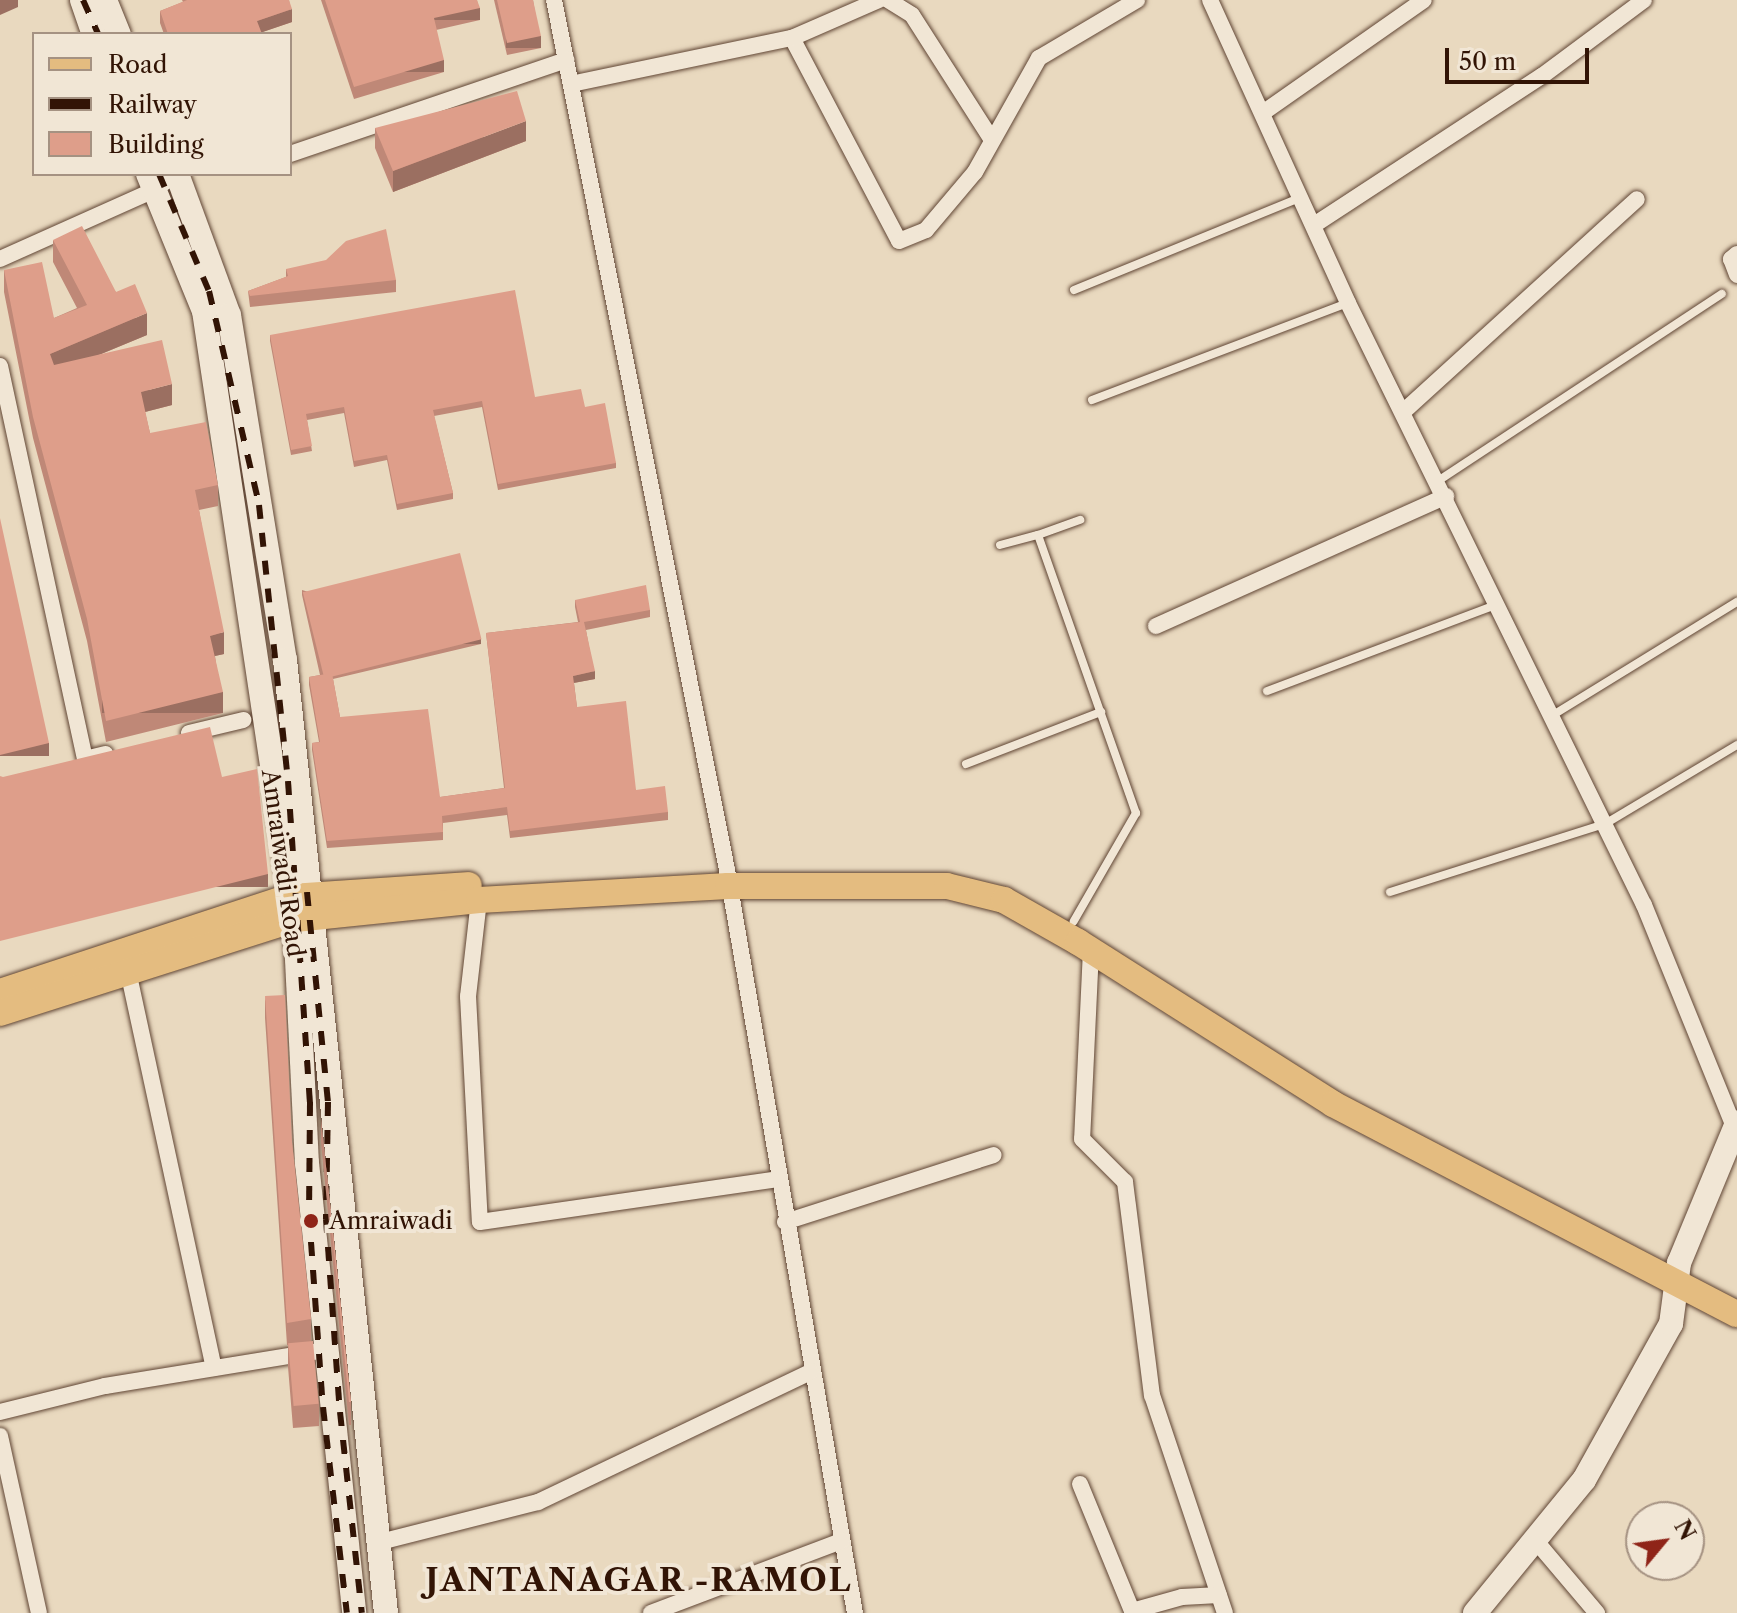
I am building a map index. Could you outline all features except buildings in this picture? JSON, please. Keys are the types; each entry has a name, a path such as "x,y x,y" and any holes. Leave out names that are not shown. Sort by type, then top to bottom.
{"main road":[{"path":"82,0 93,32"},
{"path":"105,0 118,32"},
{"path":"178,176 229,315 285,660 302,906 380,1542 386,1613"},
{"name":"Amraiwadi Road","path":"151,182 204,311 302,906 307,1163 354,1613"},
{"path":"0,992 302,906 727,878 949,871 1010,886 1074,921 1341,1091 1679,1272 1737,1314"},
{"path":"0,1013 128,971 302,906 479,900 727,878 947,886 1004,900 1091,950 1333,1104 1679,1272 1737,1296"},
{"path":"1475,1613 1584,1480 1671,1324 1679,1272 1736,1126"}],"street":[{"path":"554,0 727,878 855,1613"},
{"path":"571,84 792,38 879,0"},
{"path":"888,0 912,15 992,140"},
{"path":"792,38 899,241 926,230 975,172 1039,58 1137,0"},
{"path":"1210,0 1303,197 1348,303 1500,604 1644,905 1736,1126"},
{"path":"1264,112 1424,0"},
{"path":"1314,225 1542,76 1644,0"},
{"path":"292,153 566,60"},
{"path":"0,259 151,182 170,176"},
{"path":"1403,412 1637,199"},
{"path":"1737,254 1731,259 1737,275"},
{"path":"0,366 78,761 128,748"},
{"path":"1156,626 1446,496"},
{"path":"171,738 243,720"},
{"path":"479,900 468,996 480,1222 778,1179"},
{"path":"1091,950 1082,1139 1125,1182 1152,1395 1225,1613"},
{"path":"128,971 214,1368"},
{"path":"785,1222 994,1155"},
{"path":"0,1412 105,1386 326,1350"},
{"path":"380,1542 538,1502 811,1372"},
{"path":"0,1436 39,1613"},
{"path":"1080,1484 1132,1612 1182,1597 1219,1595"},
{"path":"1535,1540 1597,1613"},
{"path":"651,1613 842,1541"}],"lane":[{"path":"1074,290 1303,197"},
{"path":"1438,481 1722,294"},
{"path":"1092,400 1348,303"},
{"path":"1000,545 1080,520"},
{"path":"1038,535 1136,813 1074,921"},
{"path":"1553,715 1737,602"},
{"path":"1267,691 1500,604"},
{"path":"966,764 1101,712"},
{"path":"1390,892 1605,824 1737,745"}],"railway":[{"path":"83,0 97,32"},
{"path":"160,176 209,291 259,505 288,781 310,1102 309,1214 323,1407 347,1613"},
{"path":"307,892 328,1102 326,1219 340,1412 362,1613"}],"place":[{"name":"Amraiwadi","path":"311,1221"}],"district":[{"name":"JANTANAGAR -RAMOL","path":"639,1580"}]}
